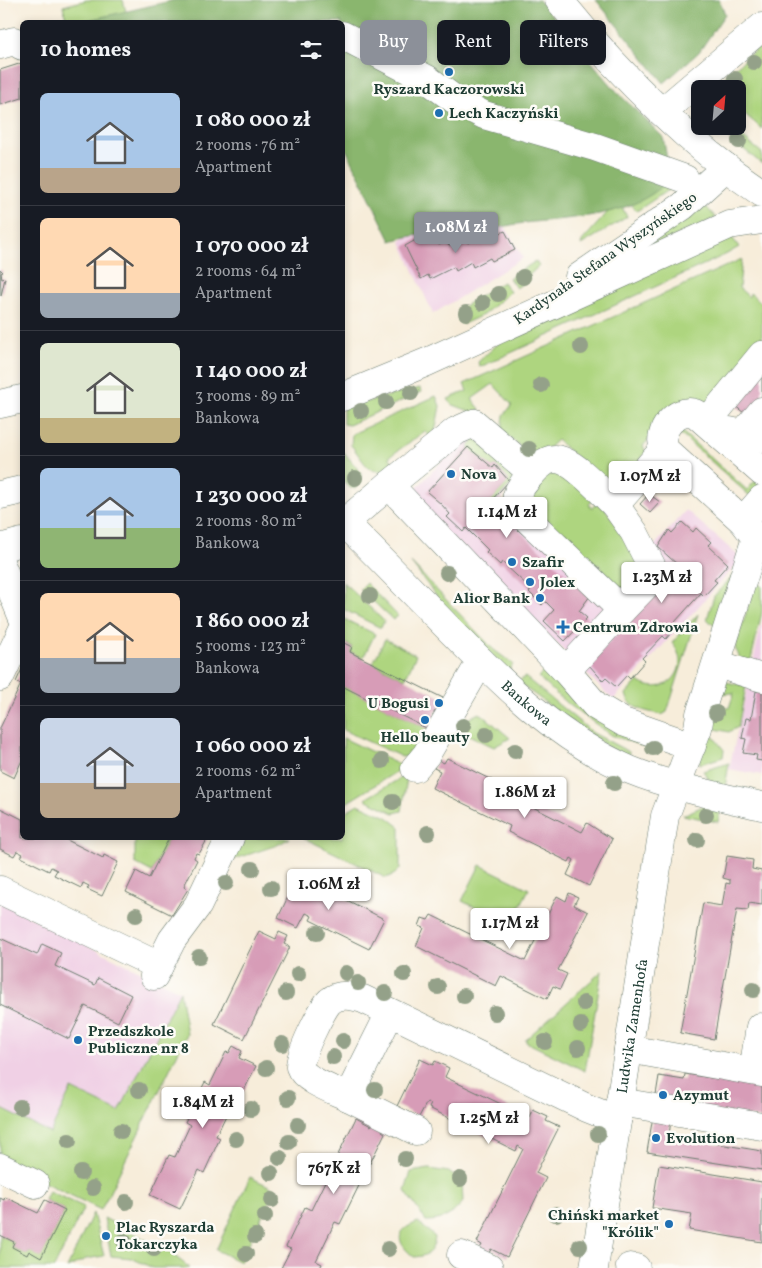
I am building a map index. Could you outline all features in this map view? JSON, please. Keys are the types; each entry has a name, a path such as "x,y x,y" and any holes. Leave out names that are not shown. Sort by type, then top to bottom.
{"street":[{"path":"559,0 610,59 663,111 700,146 762,193"},
{"path":"663,111 762,27"},
{"path":"345,37 427,79 458,102 484,115 595,147 685,180"},
{"path":"729,225 737,209 740,195 731,171"},
{"name":"Kardynała Stefana Wyszyńskiego","path":"505,326 676,211 731,171"},
{"name":"Kardynała Stefana Wyszyńskiego","path":"345,395 428,362 729,225 762,220"},
{"path":"733,432 762,355"},
{"path":"0,404 20,399"},
{"path":"762,472 733,432 690,411 677,416 662,433 660,441 664,449 754,533 762,499"},
{"path":"733,432 762,411"},
{"path":"345,520 456,431 474,423 532,473"},
{"path":"615,505 664,449"},
{"path":"566,671 650,580 653,569 638,538 615,505 566,460 554,458 542,463 517,491 515,499 517,509 622,610"},
{"path":"389,484 566,671 596,706 608,715 692,746"},
{"path":"0,495 20,490"},
{"name":"Bankowa","path":"345,522 528,707 566,735 630,770 677,785 762,806"},
{"name":"Ludwika Zamenhofa","path":"594,1268 665,816 692,746 754,533"},
{"path":"0,548 20,543"},
{"path":"0,562 20,611"},
{"path":"0,677 20,635"},
{"path":"415,768 426,755 481,661"},
{"path":"717,664 762,678"},
{"path":"0,890 156,971 172,940 198,905 229,840"},
{"path":"416,1131 306,1077 300,1067 301,1057 325,1007 336,997 348,995 363,999 587,1108 762,1126"},
{"path":"348,1097 390,1013"},
{"path":"628,1049 758,1072 760,1027"},
{"path":"0,1167 35,1184"},
{"path":"461,1255 488,1268"},
{"path":"630,1267 636,1268"}],"shaded area":[{"path":"505,226 523,258 433,314 401,242 405,237 477,232"},
{"path":"466,436 515,479 500,500 621,618 670,568 651,549 686,510 742,559 613,700 409,496"},
{"path":"762,621 762,775 729,769"},
{"name":"Przedszkole Publiczne nr 8","path":"0,902 180,991 119,1112 50,1133 0,1108"}],"green space":[{"path":"87,0 123,0 126,12 89,20 66,20 63,6"},
{"path":"175,0 539,0 556,20 520,20 520,65 594,65 618,93 663,137 669,169 664,182 659,189 644,199 628,206 594,215 518,224 475,232 422,235 391,241 345,147 345,20 89,20"},
{"path":"596,0 719,0 725,14 699,52 664,83"},
{"path":"762,44 762,129 746,115 746,80 722,80"},
{"path":"726,135 740,135 762,153 762,164"},
{"path":"644,171 671,188 637,211 629,202"},
{"path":"703,203 716,218 623,259"},
{"path":"615,204 623,209 627,217 581,245 582,241"},
{"path":"731,236 739,247 727,254 480,367 478,362 501,341"},
{"path":"742,259 739,288 749,297 750,293 762,303 762,346 717,402 673,411 643,446 646,452 622,487 609,486 557,440 541,455 534,458 502,431 504,415 512,405 493,384 472,399 480,409 474,413 451,404 448,399 467,391 464,384"},
{"path":"536,261 539,266 528,276 530,279 516,288 509,278"},
{"path":"503,282 510,292 483,315 463,324 458,316 461,308"},
{"path":"420,388 421,392 349,425 345,424 345,407"},
{"path":"436,396 440,406 434,437 431,439 425,431 389,457 398,469 380,471 366,465 351,445 352,434"},
{"path":"680,430 747,490 755,481 759,484 759,488 750,496 678,432"},
{"path":"476,439 514,469 513,482 493,503 501,511 500,513 489,503 509,481 496,465 493,468 468,447"},
{"path":"345,453 361,473 361,482 355,488 350,488 345,483"},
{"path":"549,472 571,474 567,479 569,482 574,477 596,498 589,504 592,508 599,500 642,562 641,577 621,591 596,573 602,567 598,564 592,570 561,541 567,534 564,532 558,538 536,518 542,511 538,508 532,515 527,502"},
{"path":"411,563 494,650 513,664 508,673 451,615"},
{"path":"735,574 719,630 707,619 714,596"},
{"path":"756,581 762,587 762,612 750,664 740,658 735,648"},
{"path":"366,583 398,616 393,620 360,589"},
{"path":"345,584 384,621 381,628 345,610"},
{"path":"698,614 667,712 662,715 635,707 626,694 638,681 648,686 658,687 666,684 678,671 680,662 678,653 672,643"},
{"path":"345,619 375,634 363,658 350,652 352,647 345,643"},
{"path":"385,639 416,655 405,679 373,663"},
{"path":"549,667 661,744 659,752 611,735 564,701 538,677"},
{"path":"525,677 593,733 629,752 629,758 606,746 517,682"},
{"path":"726,682 746,686 738,727 729,732 707,727 713,709 729,708 734,693 718,694"},
{"path":"345,687 430,730 408,756 402,757 345,731"},
{"path":"479,713 510,738 494,747 456,729 456,725"},
{"path":"704,734 713,736 724,750 723,757 700,764 699,759"},
{"path":"345,739 404,767 345,804"},
{"path":"729,763 725,788 714,786 703,771"},
{"path":"411,772 407,778 402,811 394,813 365,799"},
{"path":"358,804 387,817 400,827 400,869 395,874 386,878 308,840 345,840 345,812"},
{"path":"705,805 721,807 718,822 683,815"},
{"path":"135,840 168,840 152,872 135,863"},
{"path":"235,840 286,840 277,845 229,861"},
{"path":"480,865 529,889 511,924 462,901"},
{"path":"602,971 585,1071 526,1042 526,1039"},
{"path":"180,991 187,1034 101,1210 0,1161 0,1108 50,1133 71,1089 119,1112"},
{"path":"429,1169 449,1172 462,1183 463,1202 447,1216 438,1220 426,1221 405,1191 411,1172"},
{"path":"250,1177 275,1189 240,1262 216,1250"},
{"path":"49,1191 84,1207 54,1268 0,1268 0,1235 14,1242 12,1247 27,1255 29,1251 41,1257 65,1210 45,1200"},
{"path":"93,1213 104,1256 86,1259 67,1268"},
{"path":"104,1218 168,1251 190,1268 153,1268 131,1258 111,1256"},
{"path":"418,1222 435,1237 433,1246 427,1254 414,1257 404,1247 400,1238 404,1229"}],"building":[{"path":"20,64 20,99 0,105 0,70"},
{"path":"505,231 515,250 492,261 490,258 473,267 471,262 456,271 454,267 430,279 428,275 421,279 405,246 423,236 426,244 436,239 439,245 446,241 449,246 465,238 468,243 484,235 487,239"},
{"path":"0,269 3,272 1,273 2,279 5,278 1,296"},
{"path":"762,372 762,401 749,417 734,405"},
{"path":"468,447 493,468 495,465 509,481 489,503 590,596 579,611 587,618 565,641 544,621 554,610 545,601 542,605 529,592 531,589 502,562 500,565 486,552 488,550 466,528 463,532 447,517 450,514 441,504 427,492"},
{"path":"649,494 660,502 650,513 640,504"},
{"path":"682,522 693,532 696,528 711,542 708,545 728,564 714,580 717,582 704,596 701,593 675,622 678,625 666,639 663,636 642,658 645,661 630,678 627,675 616,687 606,678 603,681 589,665 679,566 658,547 669,530 672,533"},
{"path":"345,644 352,647 350,652 445,699 439,711 434,712 436,718 430,730 345,688"},
{"path":"20,673 20,684 16,682"},
{"path":"20,686 20,764 14,778 0,771 0,728"},
{"path":"756,691 762,692 762,761 756,760 757,755 743,753 746,739 742,738 746,718 751,719"},
{"path":"447,758 526,797 523,802 582,832 587,823 612,839 589,886 567,875 574,860 571,858 569,862 508,832 510,826 432,788 440,771 434,768 438,760 444,763"},
{"path":"0,808 20,818 20,840 67,840 103,858 104,855 118,862 102,896 87,889 89,886 83,883 81,888 54,875 57,870 51,867 49,871 21,857 23,854 17,851 14,856 0,849"},
{"path":"168,840 207,840 199,854 196,853 194,858 197,860 184,886 188,889 172,915 126,892 136,871 149,878"},
{"path":"727,856 753,860 752,869 762,871 762,905 749,903 748,910 737,909 714,1039 680,1033 703,903 722,906 726,883 730,884 730,880 723,878"},
{"path":"300,871 329,881 325,889 384,919 369,949 310,920 312,916 306,913 298,928 278,918"},
{"path":"569,893 578,897 574,905 588,912 558,970 567,974 560,989 553,986 547,999 501,976 496,986 416,946 424,928 419,926 422,918 428,920 431,915 525,961 557,896 566,901"},
{"path":"259,931 276,939 279,932 288,936 284,944 290,947 244,1039 214,1024"},
{"path":"0,938 37,955 42,944 61,953 55,966 95,985 98,978 131,995 118,1022 85,1006 69,1039 0,1005"},
{"path":"233,1046 242,1051 239,1058 256,1066 239,1101 234,1099 216,1136 220,1138 204,1173 199,1170 180,1209 150,1195 169,1155 175,1157 190,1125 185,1122 205,1082 210,1085 226,1052 229,1053"},
{"path":"420,1059 433,1065 435,1061 449,1068 445,1077 530,1118 533,1110 548,1117 546,1121 559,1127 536,1173 546,1178 507,1257 491,1249 487,1257 478,1252 482,1245 477,1242 523,1149 518,1146 516,1151 429,1108 431,1104 427,1102 419,1117 397,1106"},
{"path":"685,1074 762,1086 762,1119 655,1101 659,1076 684,1080"},
{"path":"653,1116 671,1119 669,1136 762,1151 762,1170 647,1152"},
{"path":"356,1118 371,1126 375,1118 386,1123 382,1131 385,1133 340,1224 335,1222 316,1261 322,1264 320,1268 281,1268 291,1249 286,1247 305,1207 311,1210"},
{"path":"659,1165 762,1182 762,1242 689,1230 692,1214 652,1208"},
{"path":"5,1197 38,1213 45,1200 65,1210 41,1258 29,1251 27,1255 12,1247 14,1242 0,1235 0,1198 4,1200"}],"place":[{"name":"Ryszard Kaczorowski","path":"449,72"},
{"name":"Lech Kaczyński","path":"439,113"},
{"name":"Nova","path":"451,474"},
{"name":"Szafir","path":"512,562"},
{"name":"Jolex","path":"530,582"},
{"name":"Alior Bank","path":"540,598"},
{"name":"Centrum Zdrowia","path":"563,627"},
{"name":"U Bogusi","path":"439,703"},
{"name":"Hello beauty","path":"425,720"},
{"name":"Przedszkole Publiczne nr 8","path":"78,1040"},
{"name":"Azymut","path":"663,1095"},
{"name":"Evolution","path":"656,1138"},
{"name":"Chiński market \"Królik\"","path":"669,1224"},
{"name":"Plac Ryszarda Tokarczyka","path":"106,1236"}]}
